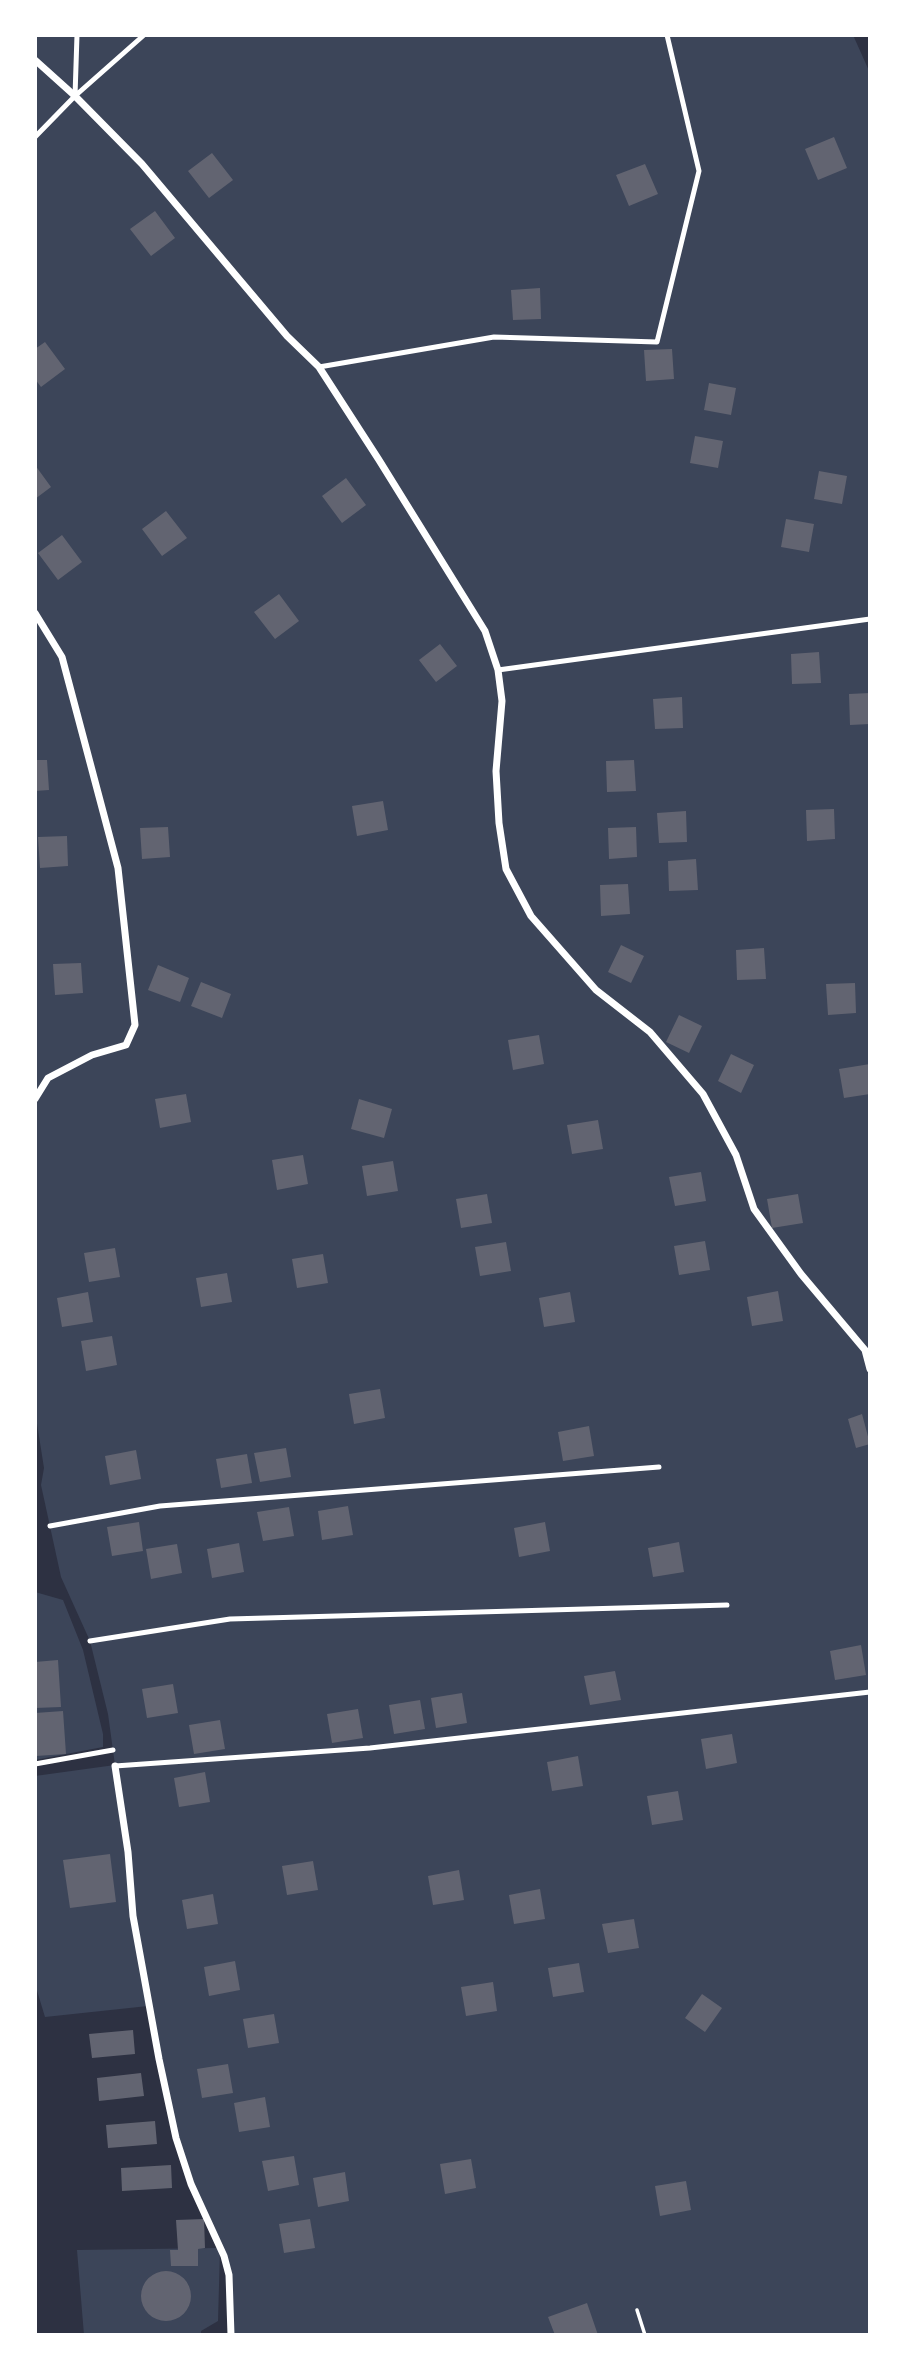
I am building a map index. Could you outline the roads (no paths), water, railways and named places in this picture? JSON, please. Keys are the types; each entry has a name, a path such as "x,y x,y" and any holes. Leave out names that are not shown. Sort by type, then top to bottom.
{"street":[{"path":"35,60 142,164 287,336 319,367 485,631 498,670 502,701 496,771 499,823 506,869 531,916 596,990 650,1032 703,1094 736,1155 754,1209 801,1274 865,1350 870,1369"},
{"path":"35,613 62,657 118,868 135,1025 126,1045 92,1055 48,1078 35,1099"},
{"path":"115,1766 134,1916 159,2059 176,2138 191,2184 224,2256 229,2275 231,2335"}],"lane":[{"path":"75,96 77,35"},
{"path":"35,137 75,96 144,35"},
{"path":"319,367 494,337 657,342 699,171 667,35"},
{"path":"498,670 870,619"},
{"path":"50,1526 160,1506 659,1467"},
{"path":"90,1641 230,1619 727,1605"},
{"path":"115,1766 370,1748 870,1692"},
{"path":"35,1764 113,1750"}]}
